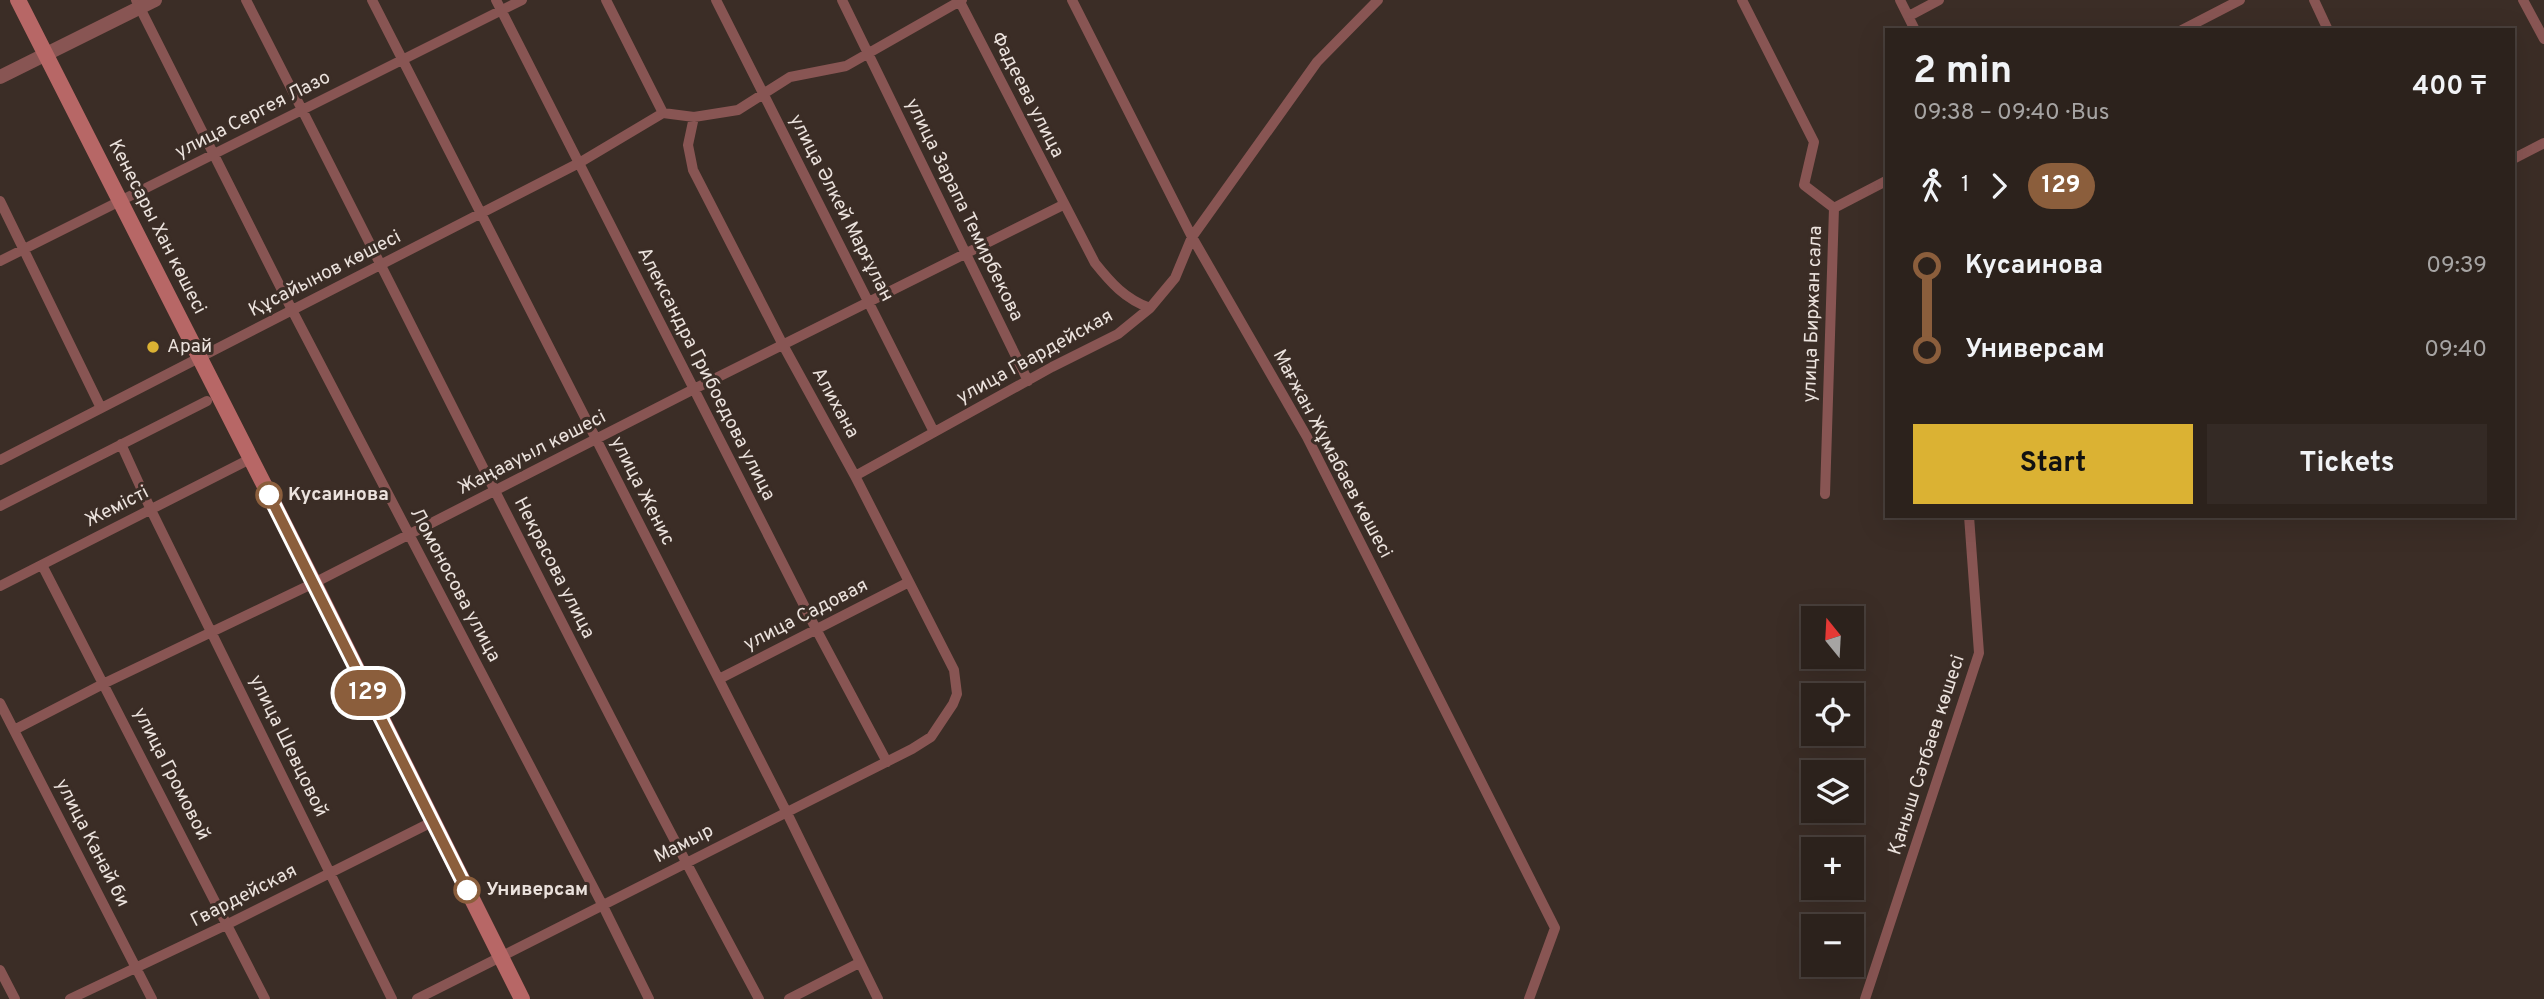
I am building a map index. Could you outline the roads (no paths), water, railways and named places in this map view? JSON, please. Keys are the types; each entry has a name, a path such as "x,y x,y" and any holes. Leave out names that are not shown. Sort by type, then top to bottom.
{"main road":[{"name":"Кенесары Хан көшесі","path":"18,0 522,999"}],"street":[{"path":"0,77 138,4 155,0"},
{"name":"Некрасова улица","path":"246,0 685,863 759,999"},
{"name":"улица Женис","path":"372,0 719,678 878,999"},
{"name":"улица Сергея Лазо","path":"0,261 403,60 499,5 522,0"},
{"path":"606,0 663,113 694,117 738,110 790,77 846,66 961,1"},
{"name":"улица Әлкей Марғұлан","path":"716,0 934,432"},
{"name":"улица Зарапа Темирбекова","path":"842,0 1028,381"},
{"name":"Мағжан Жұмабаев көшесі","path":"1072,0 1192,237 1307,437 1555,928 1529,999"},
{"name":"улица Гвардейская","path":"855,476 1118,334 1150,308 1175,278 1192,237 1317,62 1378,0"},
{"name":"улица Биржан сала","path":"1742,0 1814,142 1804,185 1834,208 1825,494"},
{"path":"1900,0 1914,28"},
{"path":"1909,16 1939,0"},
{"path":"2186,28 2240,0"},
{"path":"2314,0 2327,28"},
{"path":"2523,0 2544,39"},
{"name":"Фадеева улица","path":"961,1 1095,263 1123,294 1150,308"},
{"name":"Ломоносова улица","path":"138,4 292,310 649,999"},
{"name":"Александра Грибоедова улица","path":"499,5 816,629 887,762"},
{"name":"Құсайынов көшесі","path":"0,460 482,214 579,163 663,113"},
{"name":"Алихана","path":"694,117 688,145 693,170 954,670 957,694 953,704"},
{"path":"2515,158 2544,143"},
{"path":"1834,208 1885,182"},
{"path":"0,201 101,408"},
{"name":"Жаңаауыл көшесі","path":"14,730 105,683 314,583 1063,205"},
{"path":"0,506 207,401"},
{"name":"улица Шевцовой","path":"121,444 392,999"},
{"name":"Жемісті","path":"0,586 250,459"},
{"name":"Қаныш Сәтбаев көшесі","path":"1865,999 1979,653 1969,518"},
{"name":"улица Громовой","path":"42,565 105,683 265,999"},
{"name":"улица Садовая","path":"719,678 909,582"},
{"name":"улица Канай би","path":"0,703 152,999"},
{"name":"Мамыр","path":"417,999 887,762 931,737 953,704"},
{"name":"Гвардейская","path":"71,999 432,822"},
{"path":"789,999 859,963"},
{"path":"0,970 15,999"}],"place":[{"name":"Арай","path":"153,347"},
{"name":"Кусаинова","path":"269,495"},
{"name":"Универсам","path":"467,890"}]}
